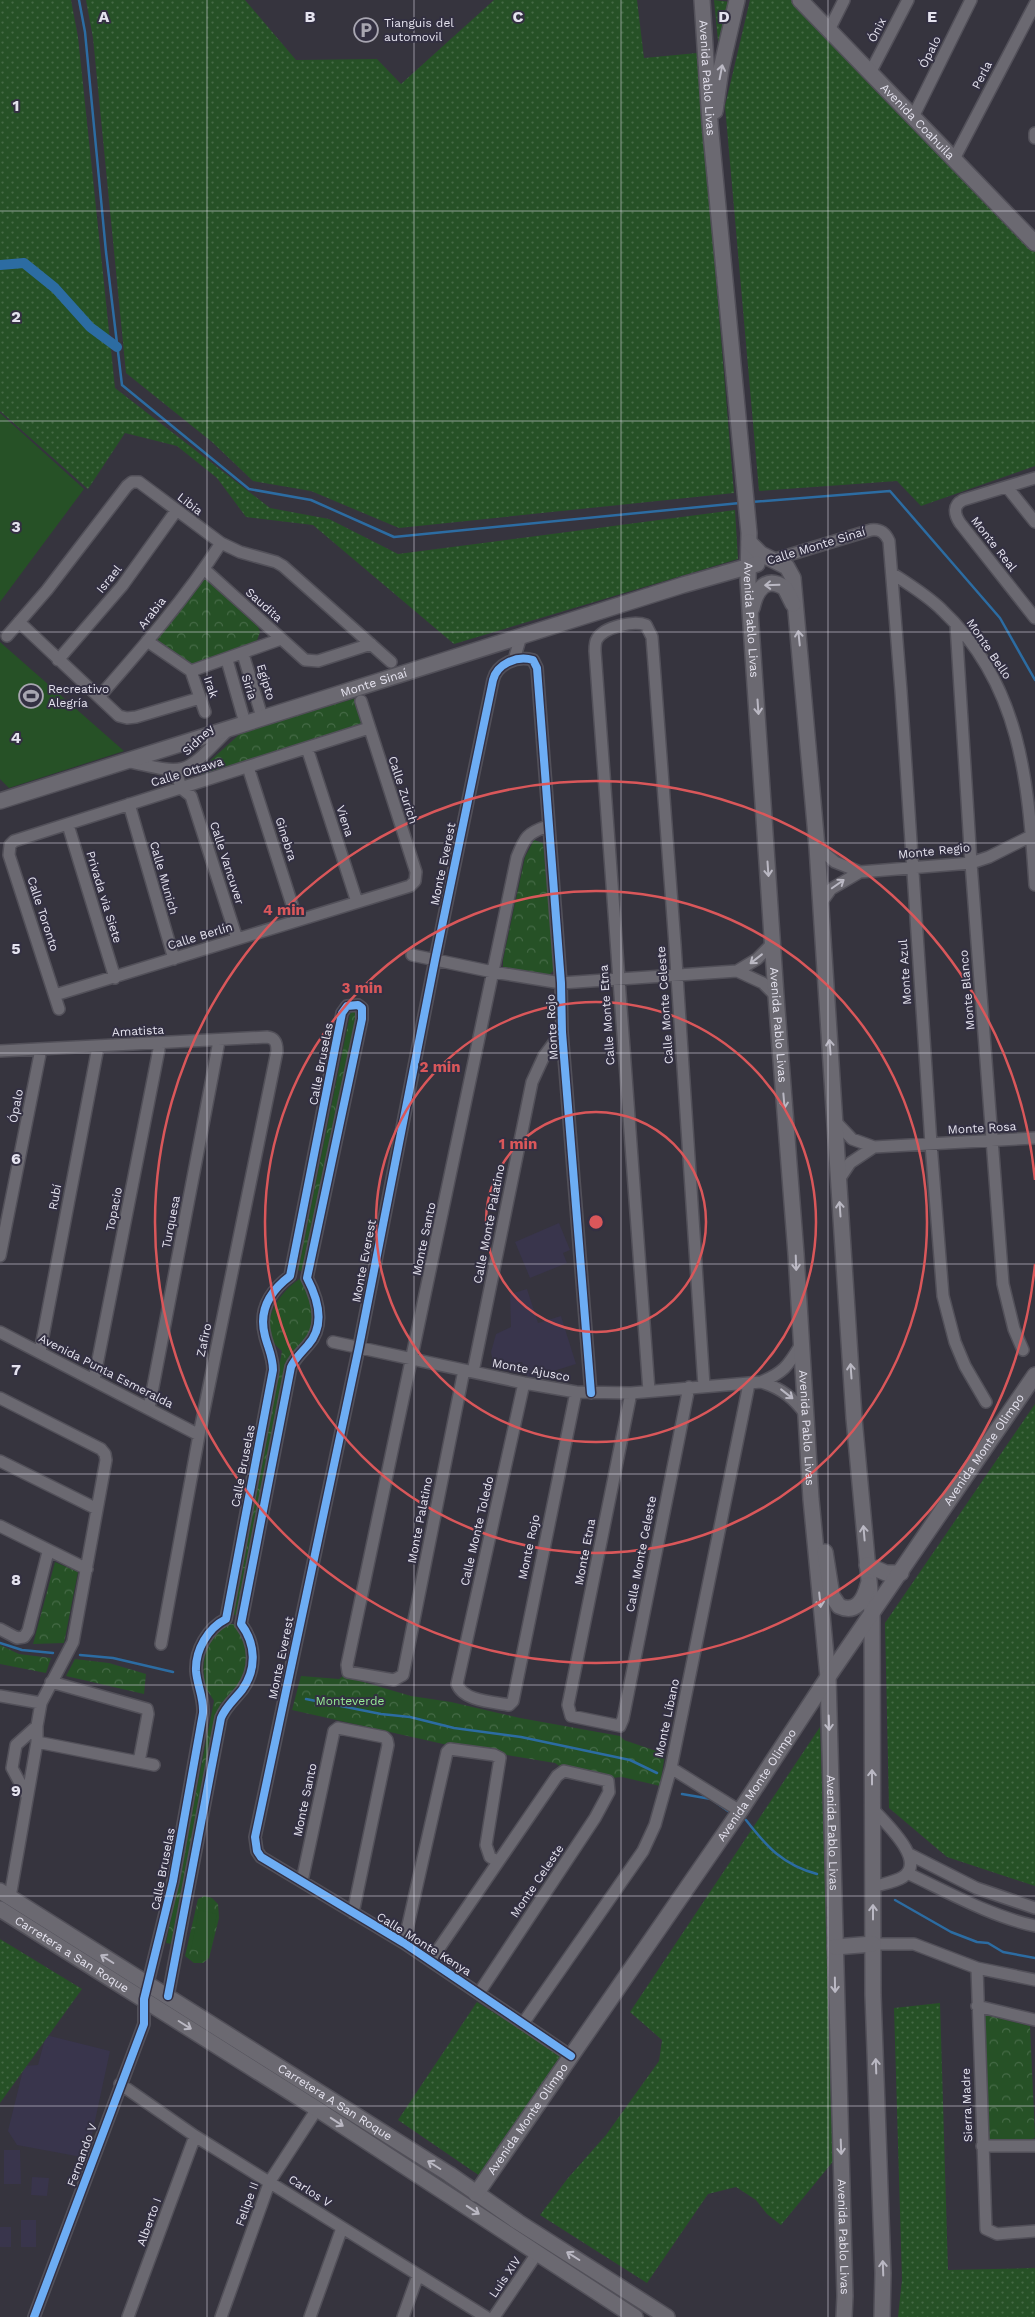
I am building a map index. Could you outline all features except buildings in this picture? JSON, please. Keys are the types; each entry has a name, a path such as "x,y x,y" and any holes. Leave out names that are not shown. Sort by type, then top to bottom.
{"main road":[{"name":"Avenida Pablo Livas","path":"702,0 713,155 749,537 748,566 751,614 776,996 796,1254 810,1499 828,1678 845,2296 844,2317"},
{"name":"Avenida Pablo Livas","path":"713,155 718,92 737,0"},
{"name":"Avenida Coahuila","path":"800,0 1035,242"},
{"name":"Avenida Pablo Livas","path":"749,537 760,554 786,567 791,573 796,613 817,847 854,1418 872,1613"},
{"name":"Calle Monte Sinaí","path":"748,566 772,560"},
{"name":"Monte Sinaí","path":"0,801 245,722 748,566"},
{"path":"751,614 756,592 762,587 771,584 785,588 796,613"},
{"name":"Avenida Monte Olimpo","path":"476,2194 740,1811 828,1678 1035,1375"},
{"path":"810,1499 824,1547 834,1600 842,1608 856,1607 863,1600 869,1582"},
{"path":"867,1565 886,1573 901,1573"},
{"path":"872,1613 873,1995 882,2263 882,2317"},
{"name":"Carretera A San Roque","path":"3,1899 149,1984 449,2174 476,2194 667,2317"},
{"name":"Carretera a San Roque","path":"3,1899 144,1999"},
{"path":"834,1947 873,1944"},
{"name":"Carretera A San Roque","path":"144,1999 538,2252 635,2317"},
{"path":"615,2282 618,2293 655,2317"}],"street":[{"path":"829,30 844,0"},
{"name":"Ónix","path":"870,73 908,0"},
{"name":"Ópalo","path":"913,117 971,0"},
{"name":"Perla","path":"954,159 1035,4"},
{"path":"1035,133 1035,138"},
{"path":"1035,478 1007,487 1035,522"},
{"name":"Libia","path":"7,636 130,484 136,482 143,483 176,511 221,544 284,566 391,662"},
{"name":"Monte Real","path":"1007,487 963,500 955,508 960,523 1035,618"},
{"name":"Israel","path":"58,660 122,586 176,511"},
{"name":"Calle Monte Sinaí","path":"772,560 864,531 876,529 885,533"},
{"name":"Monte Azul","path":"885,533 891,546 930,1144 943,1296 955,1342 965,1366 986,1402"},
{"name":"Arabia","path":"100,696 147,641 204,569 221,544"},
{"name":"Saudita","path":"204,569 305,660 318,661 372,644"},
{"name":"Monte Bello","path":"893,574 930,600 956,624 991,675 1011,717 1022,756 1033,835 1035,885"},
{"path":"19,622 120,716 127,718 136,717 200,698"},
{"name":"Calle Monte Etna","path":"646,625 630,624 608,630 598,638 595,651 649,1391"},
{"name":"Monte Blanco","path":"956,624 971,863 1003,1284 1014,1329 1023,1350"},
{"name":"Calle Monte Celeste","path":"646,625 652,637 677,975 704,1386"},
{"path":"514,660 521,636"},
{"path":"147,641 191,672 281,639"},
{"name":"Egipto","path":"243,654 262,717"},
{"name":"Siria","path":"227,660 245,722"},
{"name":"Monte Rojo","path":"514,660 533,660 537,668 561,983 562,1032 591,1393"},
{"name":"Monte Everest","path":"261,1857 257,1851 255,1837 359,1347 435,960 493,680 498,669 514,660"},
{"name":"Irak","path":"191,672 204,712"},
{"name":"Calle Zurich","path":"362,701 416,872 415,881 410,886"},
{"name":"Sidney","path":"124,761 176,771 189,767 230,728"},
{"name":"Calle Ottawa","path":"14,841 369,728"},
{"name":"Viena","path":"307,748 356,902"},
{"path":"176,771 181,788 191,796 194,784 189,767"},
{"name":"Ginebra","path":"248,767 298,920"},
{"name":"Calle Vancuver","path":"191,796 237,939"},
{"name":"Calle Munich","path":"129,804 174,959"},
{"name":"Privada via Siete","path":"68,824 115,978"},
{"name":"Monte Santo","path":"403,1675 394,1680 348,1672 347,1665 413,1360 517,857 527,836 533,831 548,826"},
{"name":"Monte Regio","path":"821,903 831,889 860,872 971,863 989,857 1033,835"},
{"name":"Calle Toronto","path":"14,841 9,849 9,855 59,1009"},
{"name":"Monte Regio","path":"817,847 836,862 860,872"},
{"name":"Calle Berlín","path":"55,996 410,886"},
{"path":"412,955 493,972 561,983 737,971 757,959 773,943"},
{"path":"737,971 763,983 776,996"},
{"name":"Calle Bruselas","path":"144,1999 172,1881 204,1713 197,1664 202,1645 208,1634 216,1624 226,1619 273,1370 272,1357 264,1331 263,1312 270,1294 290,1276 342,1013 348,1006 358,1005 362,1008 362,1019 307,1278"},
{"name":"Calle Monte Palatino","path":"469,1371 532,1082 544,1056 562,1032"},
{"name":"Amatista","path":"0,1051 267,1037 273,1038 276,1042"},
{"name":"Turquesa","path":"149,1408 219,1041"},
{"name":"Zafiro","path":"161,1644 199,1435 277,1051 276,1042"},
{"name":"Topacio","path":"94,1380 160,1044"},
{"name":"Rubí","path":"40,1352 98,1047"},
{"name":"Ópalo","path":"0,1256 41,1049"},
{"path":"835,1121 852,1139 874,1147"},
{"name":"Monte Rosa","path":"874,1147 993,1142 1035,1138"},
{"path":"838,1181 850,1163 874,1147"},
{"path":"241,1624 291,1367 294,1360 310,1344 318,1326 319,1313 316,1298 307,1278 290,1276"},
{"name":"Avenida Punta Esmeralda","path":"0,1332 199,1435"},
{"name":"Monte Ajusco","path":"333,1342 524,1383 576,1392 631,1392 755,1383 786,1392 799,1404 806,1415"},
{"name":"Monte Ajusco","path":"755,1383 786,1368 800,1346"},
{"name":"Monte Palatino","path":"403,1675 469,1371"},
{"name":"Calle Monte Toledo","path":"509,1705 467,1696 459,1690 457,1684 524,1383"},
{"name":"Monte Líbano","path":"524,2022 643,1852 655,1824 671,1768 755,1383"},
{"name":"Calle Monte Celeste","path":"571,1716 620,1726 623,1718 689,1387"},
{"name":"Monte Rojo","path":"509,1705 513,1701 576,1392"},
{"name":"Monte Etna","path":"571,1716 568,1705 631,1392"},
{"path":"0,1398 101,1449 105,1454 106,1460 72,1642 41,1703 28,1796 3,1899"},
{"path":"0,1461 97,1509"},
{"path":"0,1526 48,1552 87,1569"},
{"path":"0,1629 17,1638 24,1638 28,1631 48,1552"},
{"path":"168,1996 221,1718 226,1707 247,1682 252,1661 251,1641 241,1624 226,1619"},
{"path":"51,1682 147,1709 148,1714 139,1762"},
{"path":"0,1696 41,1703"},
{"path":"28,1796 12,1768 16,1745 37,1726"},
{"name":"Monte Santo","path":"302,1881 334,1731 338,1728 384,1737 388,1745 353,1913"},
{"path":"37,1742 154,1765"},
{"path":"404,1943 447,1752 453,1749 498,1756 500,1760 486,1845 490,1857 497,1861 431,1960"},
{"path":"671,1768 740,1811"},
{"name":"Monte Celeste","path":"479,1992 595,1818 609,1792 608,1782 564,1771 557,1776 497,1861"},
{"path":"873,1809 906,1848 910,1859 909,1870 903,1877 873,1887"},
{"path":"909,1854 976,1888 1035,1908"},
{"name":"Calle Monte Kenya","path":"261,1857 431,1960 572,2056"},
{"path":"907,1873 968,1902 1018,1922 1035,1926"},
{"path":"873,1944 906,1942 919,1945 977,1968 1035,1980"},
{"path":"153,1966 172,1972"},
{"name":"Sierra Madre","path":"977,1968 986,2229 997,2234 1035,2231"},
{"name":"Fernando V","path":"34,2317 144,2024 144,1999"},
{"path":"977,2006 1035,2020 1035,2030"},
{"name":"Carlos V","path":"120,2084 195,2136 486,2317"},
{"name":"Felipe II","path":"221,2317 270,2181 317,2109"},
{"name":"Alberto I","path":"128,2317 195,2136"},
{"path":"982,2146 1035,2146"},
{"path":"310,2317 342,2228"},
{"name":"Luis XIV","path":"494,2317 538,2252"},
{"path":"403,2317 418,2275"}],"shaded area":[{"path":"559,1223 570,1250 563,1253 567,1263 530,1278 515,1242"},
{"path":"527,1289 538,1323 561,1316 576,1364 528,1379 522,1362 505,1367 501,1360 493,1362 491,1352 496,1334 511,1327 510,1294"},
{"path":"46,2035 110,2051 87,2158 17,2145 8,2131 24,2066 38,2065"},
{"path":"4,2150 20,2150 21,2184 4,2184"},
{"path":"32,2177 49,2178 47,2196 31,2195"},
{"path":"21,2220 36,2220 36,2247 21,2247"},
{"path":"0,2227 11,2227 11,2247 0,2247"}],"green space":[{"path":"0,0 71,0 78,37 115,388 270,508 329,519 398,554 735,510 738,559 454,644 313,525 246,517 217,478 177,446 125,433 88,489 0,411"},
{"path":"86,0 245,0 296,60 377,59 401,84 494,0 637,0 644,58 697,53 734,493 399,528 311,491 253,481 212,442 126,373 93,38"},
{"path":"714,0 731,2 720,61"},
{"path":"750,0 792,0 1035,251 1035,466 921,506 897,481 759,491 725,106"},
{"path":"0,413 84,489 0,602"},
{"path":"203,579 207,579 257,624 260,632 256,643 190,665 156,643 155,638"},
{"name":"Recreativo Alegría","path":"0,642 124,751 9,788 0,779"},
{"path":"356,698 362,725 203,776 201,769 242,732"},
{"path":"534,840 543,843 555,969 549,975 503,967 525,857"},
{"path":"354,1009 360,1011 304,1272 298,1270 350,1014"},
{"path":"301,1278 309,1290 314,1308 313,1334 303,1346 290,1354 240,1613 237,1616 232,1611 240,1582 282,1351 274,1342 270,1333 269,1322 277,1302 284,1292"},
{"path":"1035,1404 1035,1886 947,1857 889,1808 885,1623"},
{"path":"55,1562 78,1572 64,1643 33,1644"},
{"path":"224,1624 233,1624 242,1630 248,1659 247,1673 240,1686 220,1704 172,1944 166,1943 214,1701 206,1687 203,1669 204,1661 209,1645"},
{"path":"0,1645 19,1654 51,1658 46,1673 0,1664"},
{"path":"75,1659 109,1663 146,1674 144,1694 66,1676"},
{"name":"Monteverde","path":"301,1676 339,1679 343,1676 411,1696 451,1702 520,1718 620,1736 624,1740 665,1754 660,1786 622,1777 611,1778 564,1769 555,1763 452,1746 292,1710"},
{"path":"820,1727 835,2159 781,2225 767,2214 756,2200 736,2187 708,2194 647,2283 540,2215 568,2178 606,2135 659,2061 662,2040 630,2012"},
{"path":"204,1896 212,1898 218,1904 219,1918 209,1958 203,1963 194,1963 185,1956 198,1899"},
{"path":"199,1910 217,1914 209,1953 191,1949"},
{"path":"0,1939 82,1989 0,2103"},
{"path":"477,2002 563,2056 480,2176 398,2120"},
{"path":"940,2003 948,2270 1035,2268 1035,2317 898,2317 902,2280 894,2008"},
{"path":"986,2015 1030,2026 1035,2137 1025,2143 1003,2144 985,2138 984,2019"}],"waterway":[{"path":"79,0 85,32 106,252 122,385 249,489 311,500 394,537 740,503"},
{"path":"0,265 24,263 55,288 90,327 117,347"},
{"path":"751,502 890,491 1000,618 1035,680"},
{"path":"0,1643 22,1650 53,1653"},
{"path":"80,1655 113,1658 173,1672"},
{"path":"306,1699 381,1714 410,1717 454,1728 521,1737 630,1760 657,1773"},
{"path":"682,1794 711,1799 731,1813"},
{"path":"746,1820 761,1839 777,1854 795,1866 817,1874"},
{"path":"895,1900 951,1932 977,1942 988,1943 1003,1952 1035,1958"}],"cycle path":[{"path":"571,2056 404,1943 261,1857 257,1851 255,1837 359,1347 435,960 493,680 495,674 503,665 521,659 533,660 537,668 561,983 562,1032 591,1393"},
{"path":"34,2317 144,2024 144,1999 173,1881 203,1713 196,1663 200,1648 208,1634 226,1619 273,1370 263,1327 263,1318 271,1295 290,1276 342,1013 347,1006 358,1005 362,1008 362,1019 307,1278 317,1303 317,1329 314,1337 291,1367 241,1624 250,1640 253,1657 252,1665 247,1682 221,1718 168,1996"}],"place":[{"name":"Tianguis del automovil","path":"366,30"},
{"name":"Recreativo Alegría","path":"31,696"}]}
